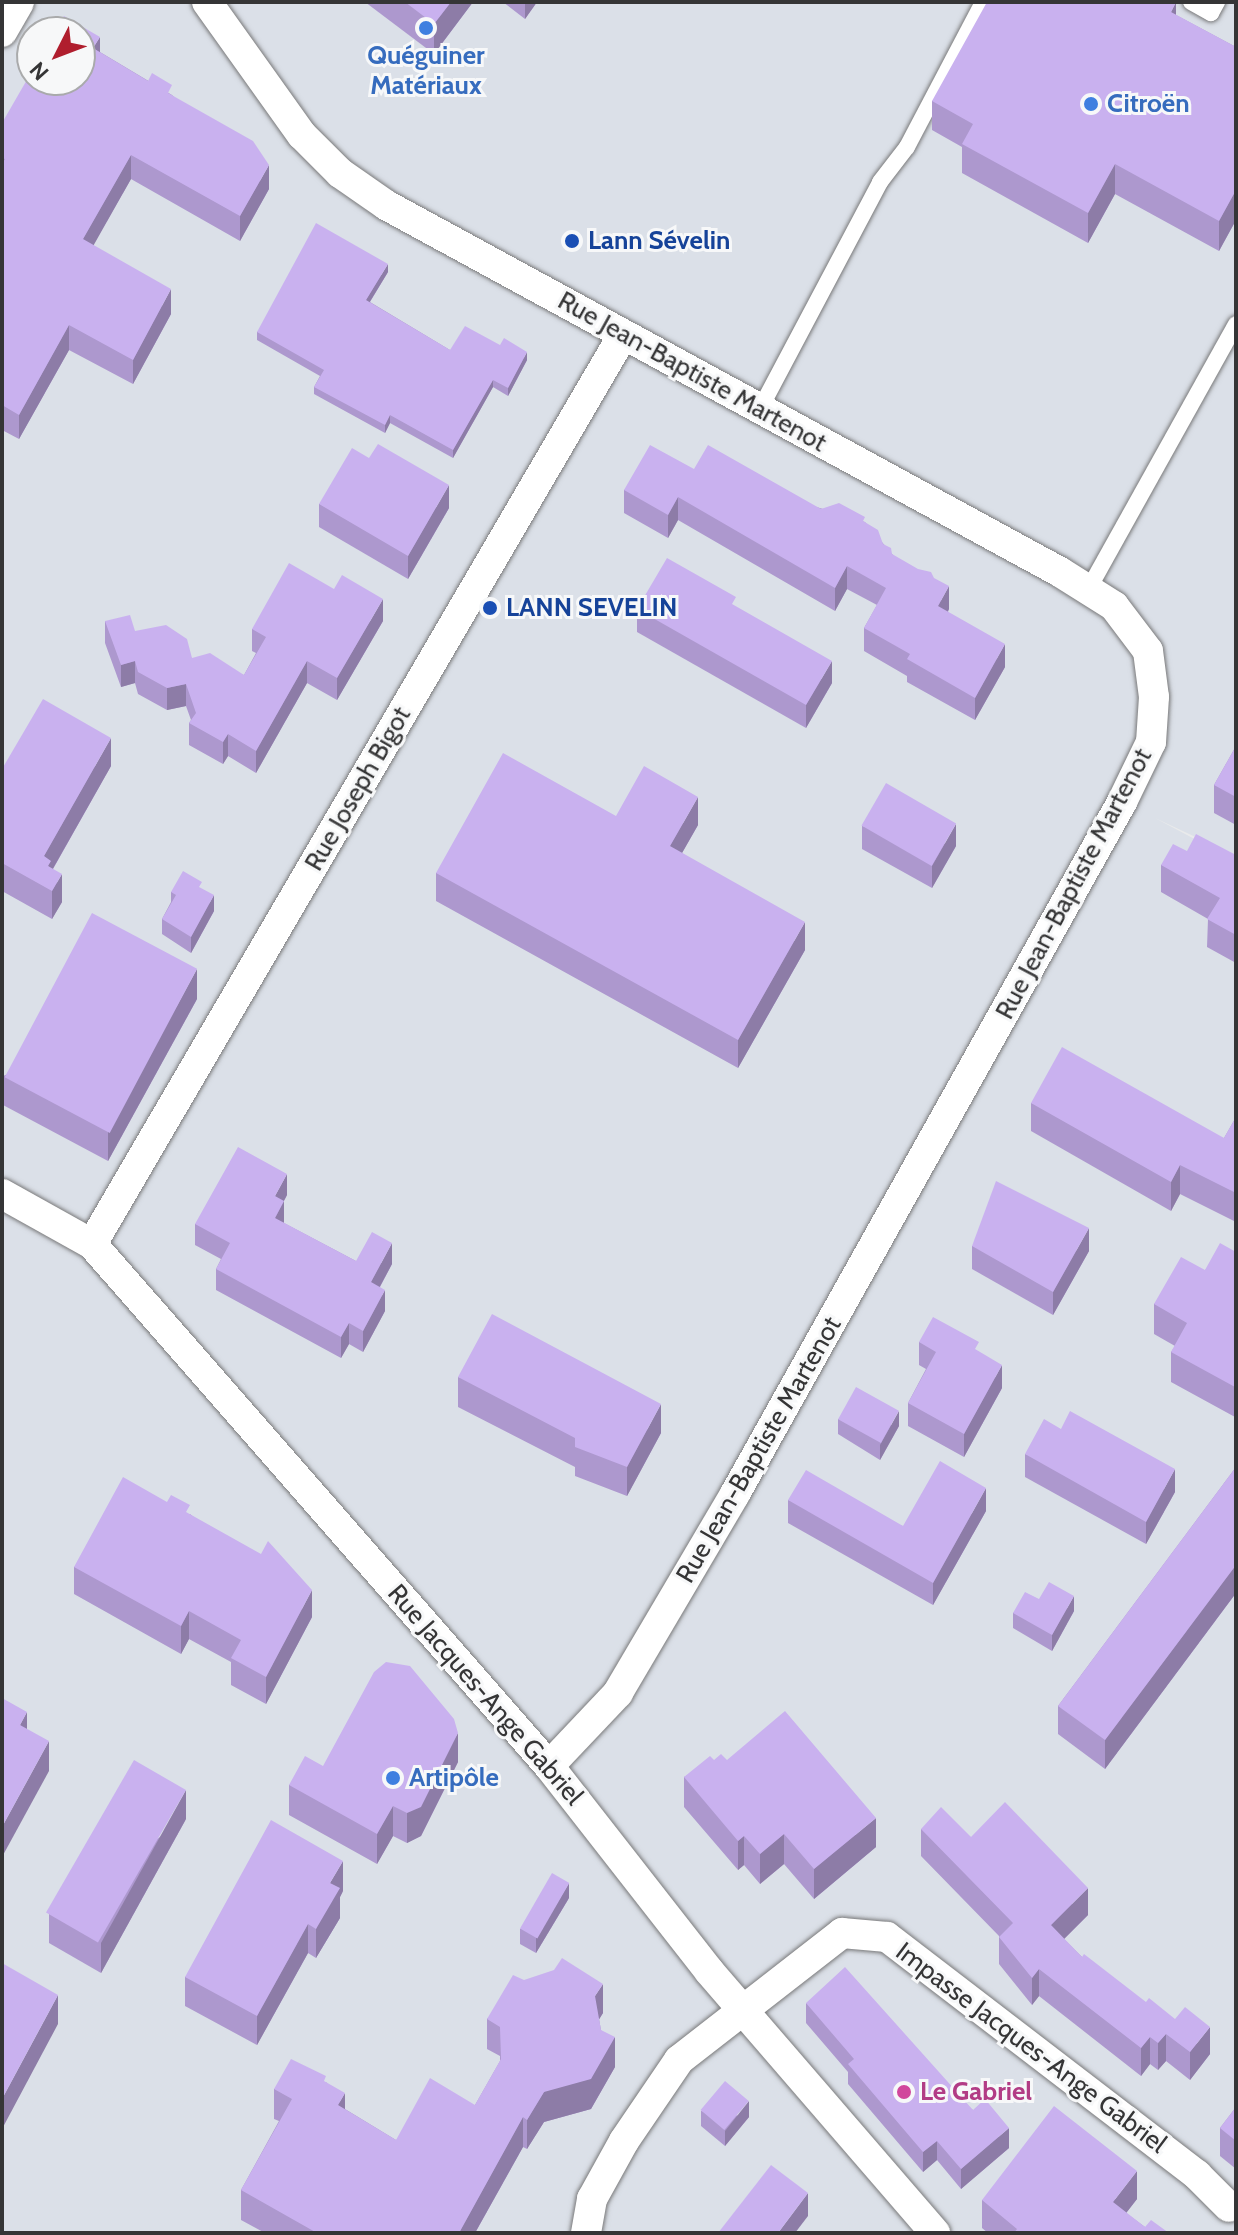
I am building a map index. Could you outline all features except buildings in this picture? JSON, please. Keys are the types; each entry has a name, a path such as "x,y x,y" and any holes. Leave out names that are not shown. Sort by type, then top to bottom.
{"street":[{"path":"2,32 19,2"},
{"name":"Rue Jean-Baptiste Martenot","path":"207,2 302,135 340,173 386,205 1088,590 1114,606 1148,651 1154,697 1151,742 1122,802 960,1096 618,1693 549,1766"},
{"name":"Rue Joseph Bigot","path":"92,1244 623,335"},
{"name":"Rue Jacques-Ange Gabriel","path":"2,1194 92,1244 549,1766 709,1971 935,2233"},
{"name":"Impasse Jacques-Ange Gabriel","path":"586,2233 592,2199 624,2141 679,2060 842,1933 887,1937 1197,2175 1229,2207"}],"lane":[{"path":"760,409 873,195 907,147 983,2"},
{"path":"1191,2 1211,13 1217,2"},
{"path":"1088,590 1236,324"}],"shaded area":[{"path":"2,2 1236,2 1236,856 1155,818 1236,861 1236,2233 2,2233"}],"place":[{"name":"Quéguiner Matériaux","path":"426,28"},
{"name":"Citroën","path":"1091,104"},
{"name":"Lann Sévelin","path":"572,241"},
{"name":"LANN SEVELIN","path":"490,608"},
{"name":"Artipôle","path":"393,1778"},
{"name":"Le Gabriel","path":"904,2092"}]}
